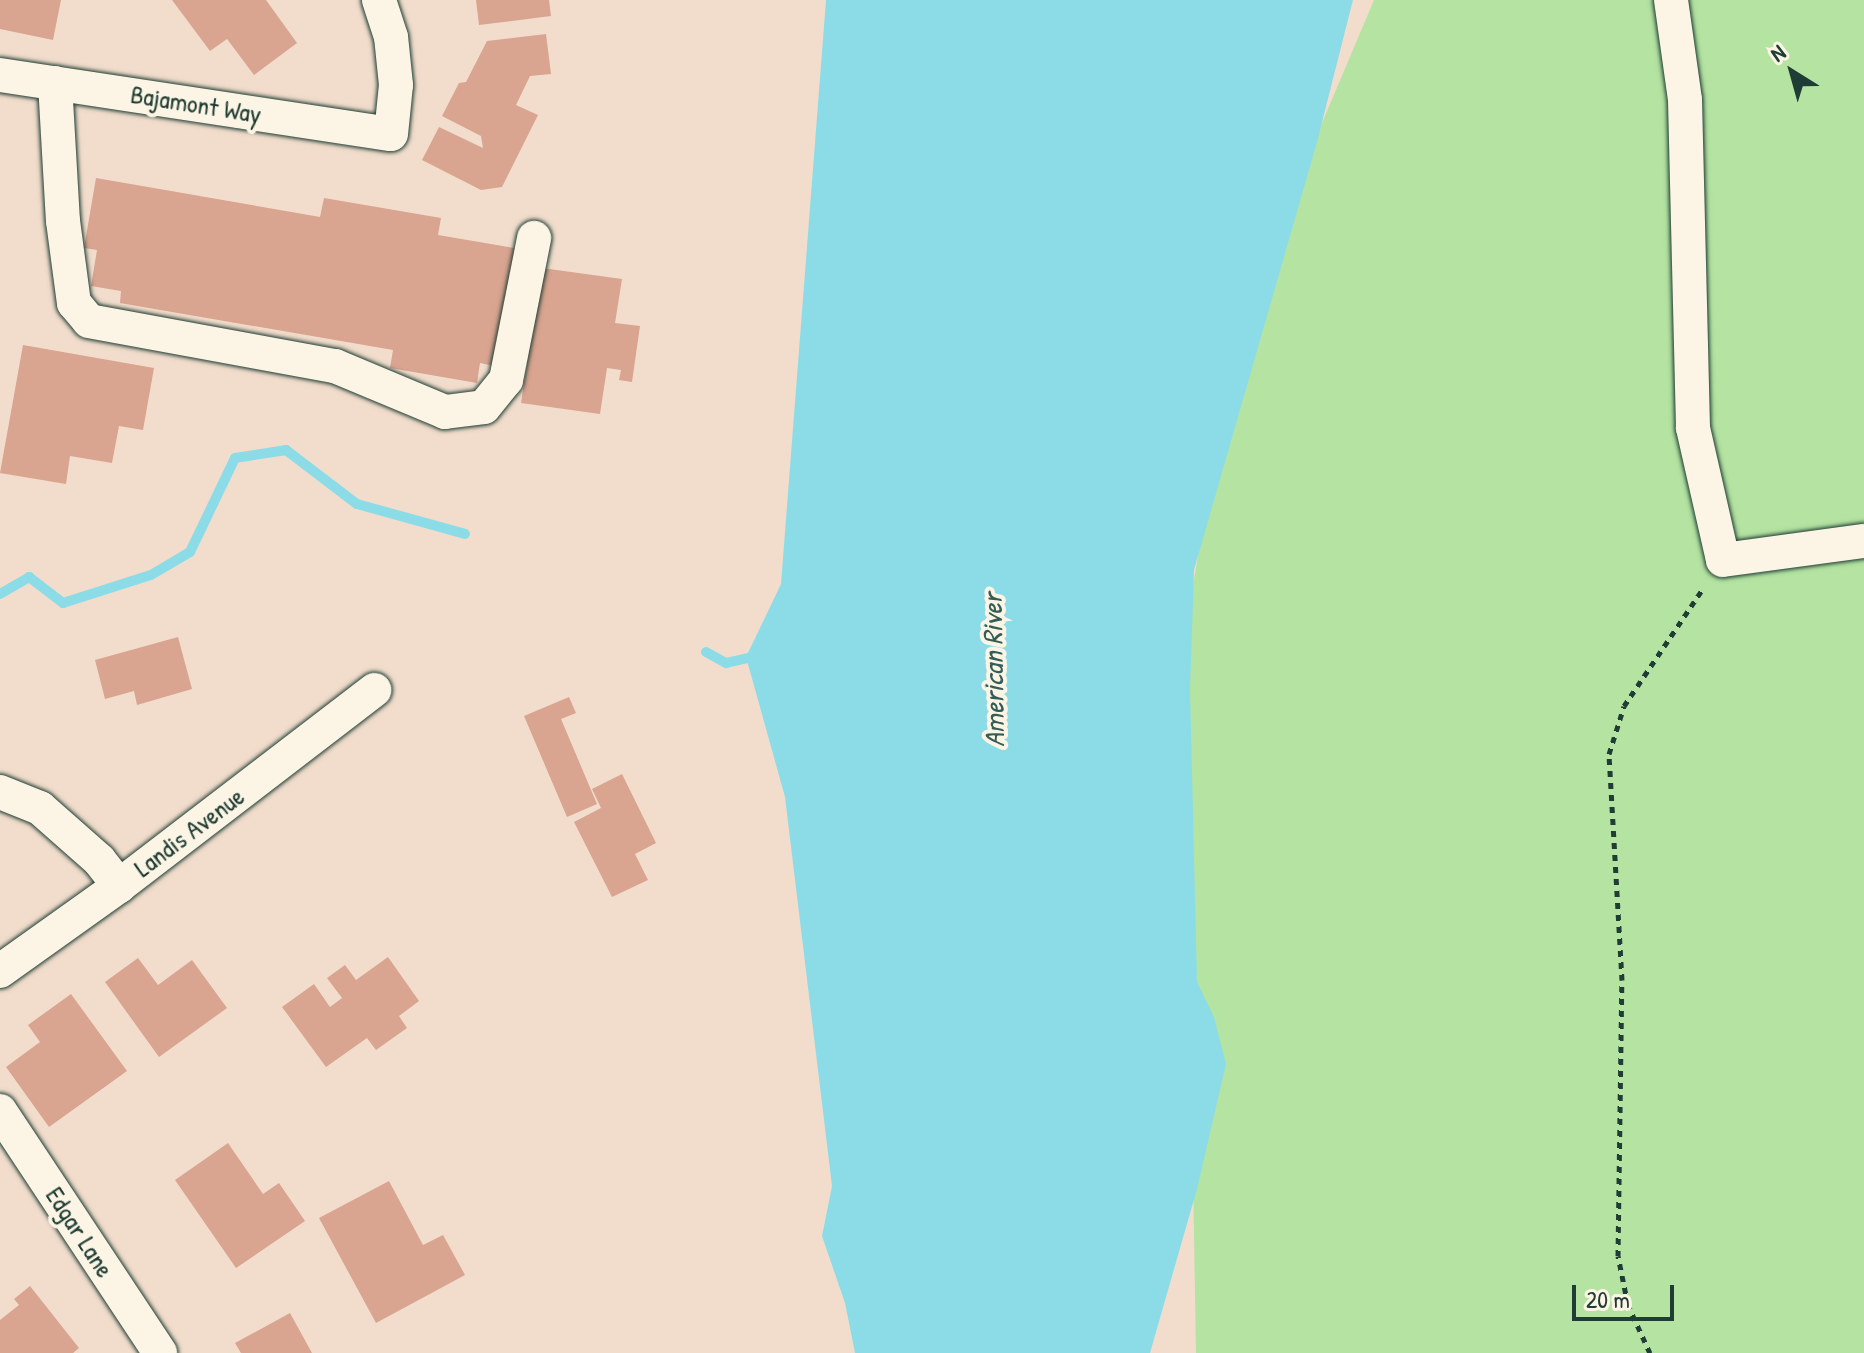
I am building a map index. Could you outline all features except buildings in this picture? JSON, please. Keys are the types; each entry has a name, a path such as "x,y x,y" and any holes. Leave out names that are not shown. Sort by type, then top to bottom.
{"street":[{"name":"Bajamont Way","path":"0,75 391,134 396,85 391,37 379,0"},
{"path":"1671,0 1685,100 1693,428 1723,560 1864,541"},
{"path":"55,83 63,221 74,303 89,321 335,366 445,412 484,407 506,380 534,238"},
{"name":"Landis Avenue","path":"0,971 119,886 374,690"},
{"path":"0,792 40,808 99,860 119,886"},
{"name":"Edgar Lane","path":"0,1111 160,1353"}],"path":[{"path":"1650,1353 1628,1305 1618,1256 1622,980 1609,754 1624,706 1723,560"}],"green space":[{"path":"1374,0 1864,0 1864,1353 1196,1353 1184,639 1237,324"}],"water":[{"name":"American River","path":"826,0 1353,0 1317,142 1194,570 1190,690 1197,982 1214,1017 1226,1064 1197,1189 1150,1353 855,1353 845,1303 822,1236 832,1186 785,797 746,657 781,584"}],"waterway":[{"path":"0,594 29,577 63,603 151,575 190,552 235,458 286,450 357,504 465,534"},
{"path":"706,652 726,663 756,656"}]}
